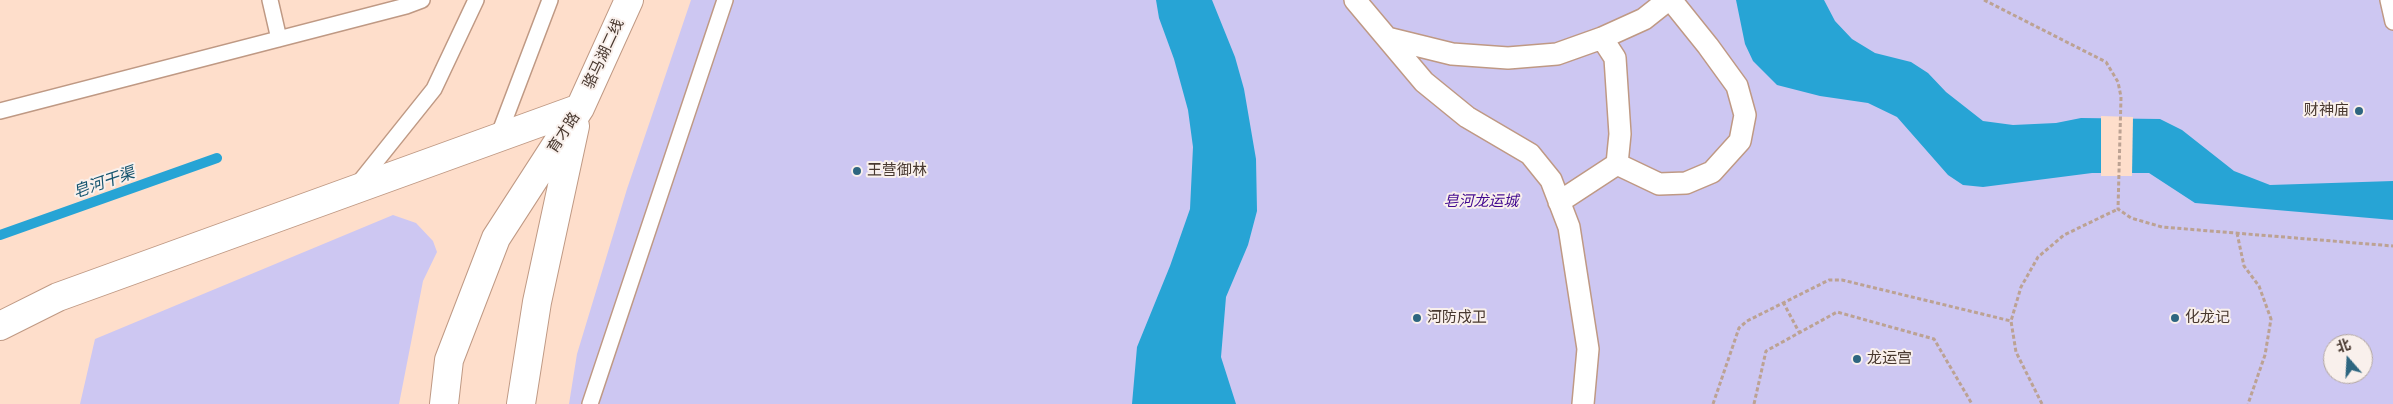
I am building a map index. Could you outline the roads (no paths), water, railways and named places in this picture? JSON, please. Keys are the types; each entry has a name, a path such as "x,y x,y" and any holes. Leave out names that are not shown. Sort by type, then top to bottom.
{"street":[{"name":"骆马湖二线","path":"580,108 629,0"},
{"path":"1355,0 1424,82 1467,117 1530,154 1551,180 1569,227 1588,349 1583,404"},
{"path":"1387,38 1452,54 1508,58 1558,54 1602,38 1644,18 1669,0 1708,46 1737,86 1745,115 1740,141 1712,172 1686,183 1659,184 1617,164"},
{"path":"1602,38 1615,58 1620,134 1617,164"},
{"path":"0,326 58,297 580,108"},
{"name":"育才路","path":"444,404 449,360 496,238 580,108"},
{"name":"育才路","path":"520,404 537,302 580,108"},
{"path":"1559,202 1617,164"}],"lane":[{"path":"270,0 279,39"},
{"path":"0,112 406,6 422,0"},
{"path":"354,189 434,89 476,0"},
{"path":"498,137 550,0"},
{"path":"590,404 725,0"},
{"path":"2388,0 2393,22"}],"water":[{"path":"1156,0 1212,0 1235,57 1244,89 1256,159 1257,211 1248,245 1226,297 1221,357 1236,404 1132,404 1137,347 1170,266 1190,209 1193,147 1188,110 1174,59 1159,18"},
{"path":"1736,0 1824,0 1835,21 1852,39 1875,53 1911,62 1928,73 1946,92 1983,121 2013,125 2056,123 2081,118 2160,119 2182,130 2234,171 2270,185 2393,181 2393,220 2195,203 2149,173 2092,173 1983,187 1963,185 1948,175 1897,117 1868,103 1820,96 1777,85 1753,61 1745,44"}],"waterway":[{"name":"皂河干渠","path":"0,235 217,158"}],"place":[{"name":"财神庙","path":"2359,111"},
{"name":"王营御林","path":"857,171"},
{"name":"河防戍卫","path":"1417,318"},
{"name":"化龙记","path":"2175,318"},
{"name":"龙运宫","path":"1857,359"}],"park label":[{"name":"皂河龙运城","path":"1481,202"}]}
